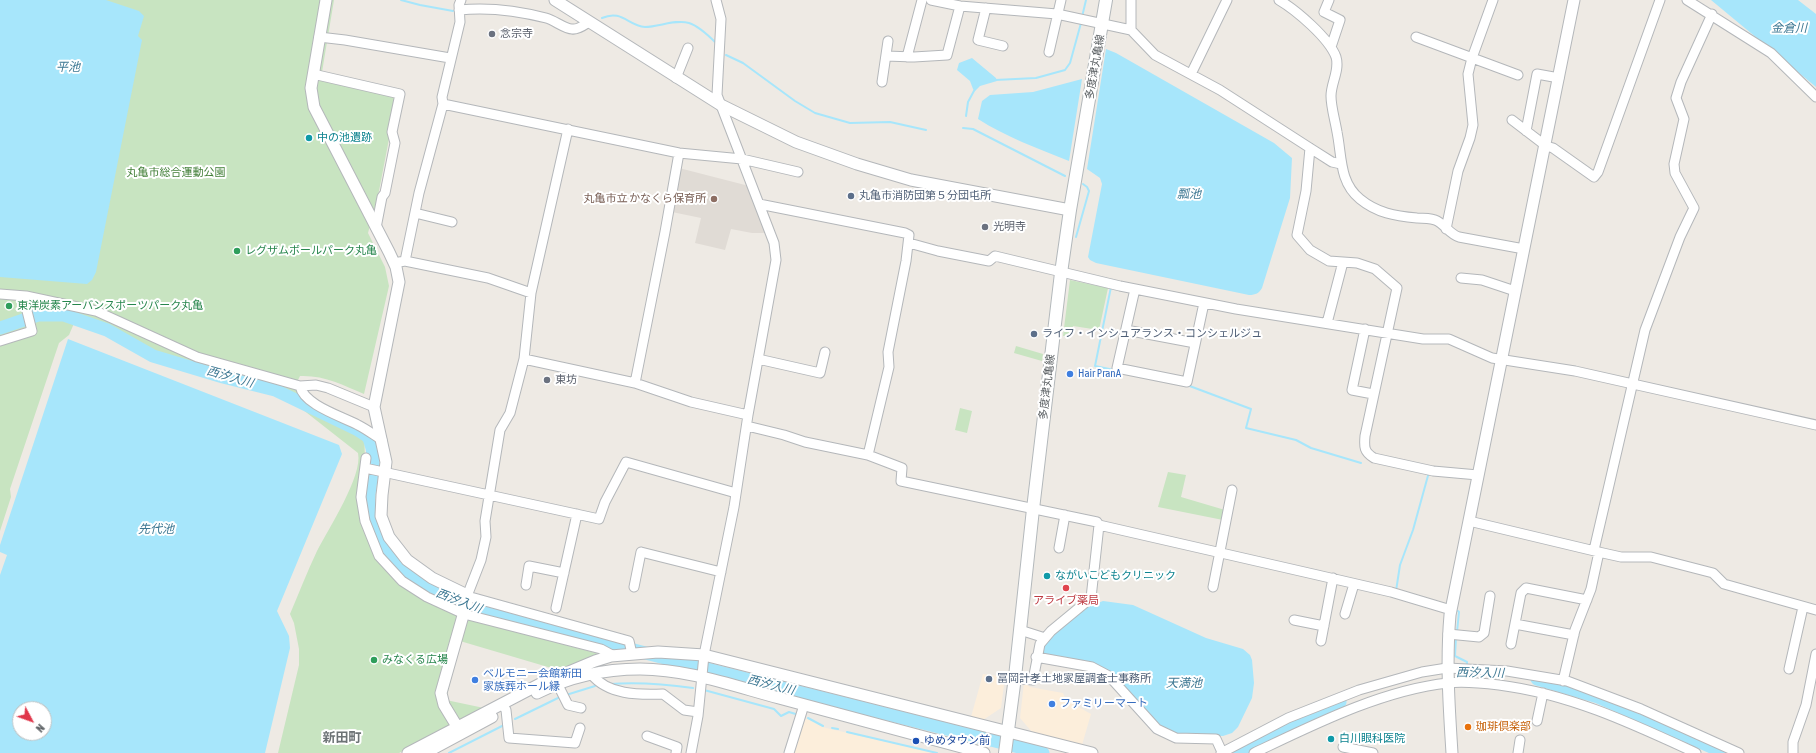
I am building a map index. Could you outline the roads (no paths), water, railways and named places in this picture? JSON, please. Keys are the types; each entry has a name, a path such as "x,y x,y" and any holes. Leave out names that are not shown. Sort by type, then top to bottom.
{"main road":[{"name":"多度津丸亀線","path":"1006,752 1061,273 1070,210 1106,0"}],"street":[{"path":"326,0 313,74 311,98 314,107 376,228 400,262 488,278 531,293"},
{"path":"461,0 459,10 460,22 453,54 450,58 442,97 443,104 415,213 400,262 399,282 374,407 386,462 383,472 381,516 384,526 400,553 415,567 432,578 465,594 467,598 628,641 632,654"},
{"path":"555,0 676,78 721,105 796,142 857,164 938,186 1070,210"},
{"path":"691,753 698,712 703,659 736,493 746,426 776,260 774,242 717,95 720,19 716,0"},
{"path":"907,57 922,0"},
{"path":"931,0 960,6 1057,14 1131,30 1155,55 1192,74 1242,104 1332,162 1341,164"},
{"path":"1049,52 1061,0"},
{"path":"1131,0 1131,30"},
{"path":"1192,74 1227,0"},
{"path":"1279,0 1310,25 1331,47 1337,58 1336,72 1331,95 1341,164 1347,182 1353,192 1376,210 1400,216 1433,219 1440,222 1446,229 1459,237 1524,249"},
{"path":"1329,0 1324,12 1340,20 1331,47"},
{"path":"1446,229 1458,171 1470,138 1473,124 1468,74 1472,58 1493,0"},
{"path":"1452,753 1448,683 1448,668 1453,634 1451,610 1499,369 1546,146 1574,0"},
{"path":"1512,120 1546,146 1553,148 1594,177 1598,172 1660,0"},
{"path":"1687,0 1712,14 1771,53 1816,97"},
{"path":"886,56 907,57 947,55 960,6"},
{"path":"459,10 480,8 522,13 547,18 558,22 571,30 578,29 589,22"},
{"path":"986,8 978,40 1003,46"},
{"path":"1563,681 1574,635 1591,589 1596,551 1631,384 1645,330 1680,237 1694,208 1675,173 1674,164 1684,119 1676,98 1681,82 1712,14"},
{"path":"319,37 450,58"},
{"path":"1416,37 1518,75"},
{"path":"882,82 888,42"},
{"path":"676,78 688,48"},
{"path":"313,74 400,94 392,132 395,143 376,228"},
{"path":"1526,131 1538,74 1559,78"},
{"path":"443,104 679,153 742,159 798,172"},
{"path":"459,730 444,705 441,693 464,614 467,598 481,560 486,537 485,521 500,430 510,413 524,359 531,293 568,129"},
{"path":"1310,148 1306,191 1297,235 1310,250 1329,261 1357,263 1375,269 1397,288 1386,332 1365,436 1364,449 1367,454 1374,458 1433,471 1478,475"},
{"path":"635,383 679,153"},
{"path":"759,204 909,235 909,243 888,352 889,368 868,456"},
{"path":"415,213 452,222"},
{"path":"909,243 938,251 989,261 995,256 1135,290 1236,309 1423,339 1449,339 1492,358 1575,371 1816,425"},
{"path":"1327,323 1343,262"},
{"path":"1460,278 1482,280 1515,291"},
{"path":"1135,290 1117,368 1187,382 1204,303"},
{"path":"0,294 26,296 96,311 197,357 300,386 316,385 328,388 374,407"},
{"path":"0,341 32,331 26,307 26,296"},
{"path":"1366,329 1352,390 1374,394"},
{"path":"1126,330 1195,343"},
{"path":"758,359 820,373 825,352"},
{"path":"524,359 635,383 690,402 748,415"},
{"path":"300,386 301,393 314,404 359,425 382,440"},
{"path":"746,426 784,435 805,442 868,456 902,468 901,481 1097,522 1099,525 1333,578 1451,610"},
{"path":"616,656 601,650 464,614 426,597 402,581 379,556 370,535 362,506 366,463 383,472 599,519 605,502 626,462 736,493"},
{"path":"1213,587 1232,490"},
{"path":"556,608 577,514"},
{"path":"1059,548 1065,515"},
{"path":"1469,521 1621,557 1651,557 1713,573 1724,584 1816,610"},
{"path":"1015,677 1022,680 1032,680 1040,644 1051,631 1091,598 1099,525"},
{"path":"634,587 641,552 721,572"},
{"path":"526,585 529,566 564,573"},
{"path":"1321,641 1333,578"},
{"path":"1345,614 1354,584"},
{"path":"1511,644 1521,593 1526,588 1586,600"},
{"path":"1453,634 1479,637 1484,633 1490,596"},
{"path":"1789,669 1803,607"},
{"path":"1294,620 1324,626"},
{"path":"1515,624 1574,635"},
{"path":"1020,630 1045,638"},
{"path":"425,753 459,730 568,671 616,656 658,652 703,659 1008,736 1092,753"},
{"path":"1793,753 1793,742 1806,705 1816,654"},
{"path":"1036,657 1092,667 1109,676 1157,729 1176,738 1216,739 1222,753 1288,718 1359,690 1422,672 1448,668 1507,671 1563,681 1641,709 1739,753"},
{"path":"504,707 558,685 591,674 614,670 640,669 701,675 804,705 984,753"},
{"path":"591,674 598,683 616,691 641,695 663,694 684,710 698,712"},
{"path":"1254,753 1367,703 1410,691 1448,683 1479,683 1516,687 1543,693 1603,711 1696,753"},
{"path":"558,685 568,705 580,708"},
{"path":"1536,721 1543,693"},
{"path":"789,753 804,705"},
{"path":"504,707 509,738 575,743 580,728"},
{"path":"647,736 677,747 676,753"},
{"path":"1518,753 1520,740"},
{"path":"408,753 437,746"},
{"path":"1343,746 1367,752"}],"water":[{"name":"平池","path":"0,0 106,0 139,11 144,16 138,36 142,40 96,272 92,280 87,284 0,277"},
{"name":"金倉川","path":"1711,0 1798,0 1816,14 1816,87"},
{"name":"瓢池","path":"1106,49 1116,53 1274,143 1292,158 1290,198 1262,288 1254,295 1096,263 1088,257 1102,184 1100,178 1087,169"},
{"path":"972,58 996,78 997,81 980,86 975,91 970,81 957,70 959,63"},
{"path":"1082,79 1069,161 1011,137 978,119 982,101 990,95 1033,92"},
{"name":"先代池","path":"68,339 339,445 342,454 277,611 289,636 290,648 265,753 0,753 0,575 7,555 0,552 0,545"},
{"name":"天満池","path":"1103,601 1133,605 1206,638 1243,649 1250,655 1252,660 1254,683 1252,698 1238,727 1232,733 1223,736 1175,734 1159,728 1113,677 1041,655 1040,650 1050,635 1087,607"}],"waterway":[{"path":"401,0 453,11"},
{"path":"1082,17 1086,0"},
{"path":"602,18 615,15 634,24 645,27 678,22 689,23 693,24 707,34 716,43"},
{"path":"995,80 1036,78 1065,70 1070,63 1081,23"},
{"path":"726,55 743,63 795,101 815,113 850,123 890,122 926,130"},
{"path":"966,116 968,102 975,89"},
{"path":"963,128 973,129 1065,176"},
{"path":"1076,237 1089,191 1083,184"},
{"path":"1111,287 1095,366 1114,370"},
{"name":"西汐入川","path":"0,328 38,315 64,315 107,330 153,356 223,377 275,390 358,430 368,437 372,448 373,467 369,504 377,535 385,550 395,563 421,584 436,593 468,607 715,671 1043,753"},
{"path":"1187,385 1251,409 1246,428 1296,440 1311,448 1361,463"},
{"path":"1396,591 1400,565 1413,530 1429,472"},
{"path":"1457,632 1458,611"},
{"path":"1456,637 1455,656 1467,662 1467,665"},
{"name":"西汐入川","path":"1537,679 1598,697 1725,753"},
{"path":"610,684 652,684 693,688"},
{"path":"566,695 595,686"},
{"path":"704,690 774,709 781,716 789,712 799,715"},
{"path":"515,719 560,697"},
{"name":"西汐入川","path":"1236,753 1284,728 1340,702"},
{"path":"808,718 823,726"},
{"path":"449,753 504,725"},
{"path":"832,728 838,729"},
{"path":"847,732 937,753"}],"place":[{"name":"念宗寺","path":"492,34"},
{"name":"中の池遺跡","path":"309,138"},
{"name":"丸亀市消防団第５分団屯所","path":"851,196"},
{"name":"丸亀市立 かなくら保育所","path":"714,199"},
{"name":"光明寺","path":"985,227"},
{"name":"レグザムボールパーク丸亀","path":"237,251"},
{"name":"東洋炭素アーバンスポーツパーク丸亀","path":"9,306"},
{"name":"ライフ・インシュアランス・コンシェルジュ","path":"1034,334"},
{"name":"Hair PranA","path":"1070,374"},
{"name":"東坊","path":"547,380"},
{"name":"ながいこどもクリニック","path":"1047,576"},
{"name":"アライブ薬局","path":"1066,588"},
{"name":"みなくる広場","path":"374,660"},
{"name":"冨岡計孝土地家屋調査士事務所","path":"989,679"},
{"name":"ベルモニー会館新田 家族葬ホール縁","path":"475,680"},
{"name":"ファミリーマート","path":"1052,704"},
{"name":"珈琲倶楽部","path":"1468,727"},
{"name":"白川眼科医院","path":"1331,739"},
{"name":"ゆめタウン前","path":"916,741"}],"district":[{"name":"新田町","path":"342,738"}],"park label":[{"name":"丸亀市総合運動公園","path":"176,173"}]}
